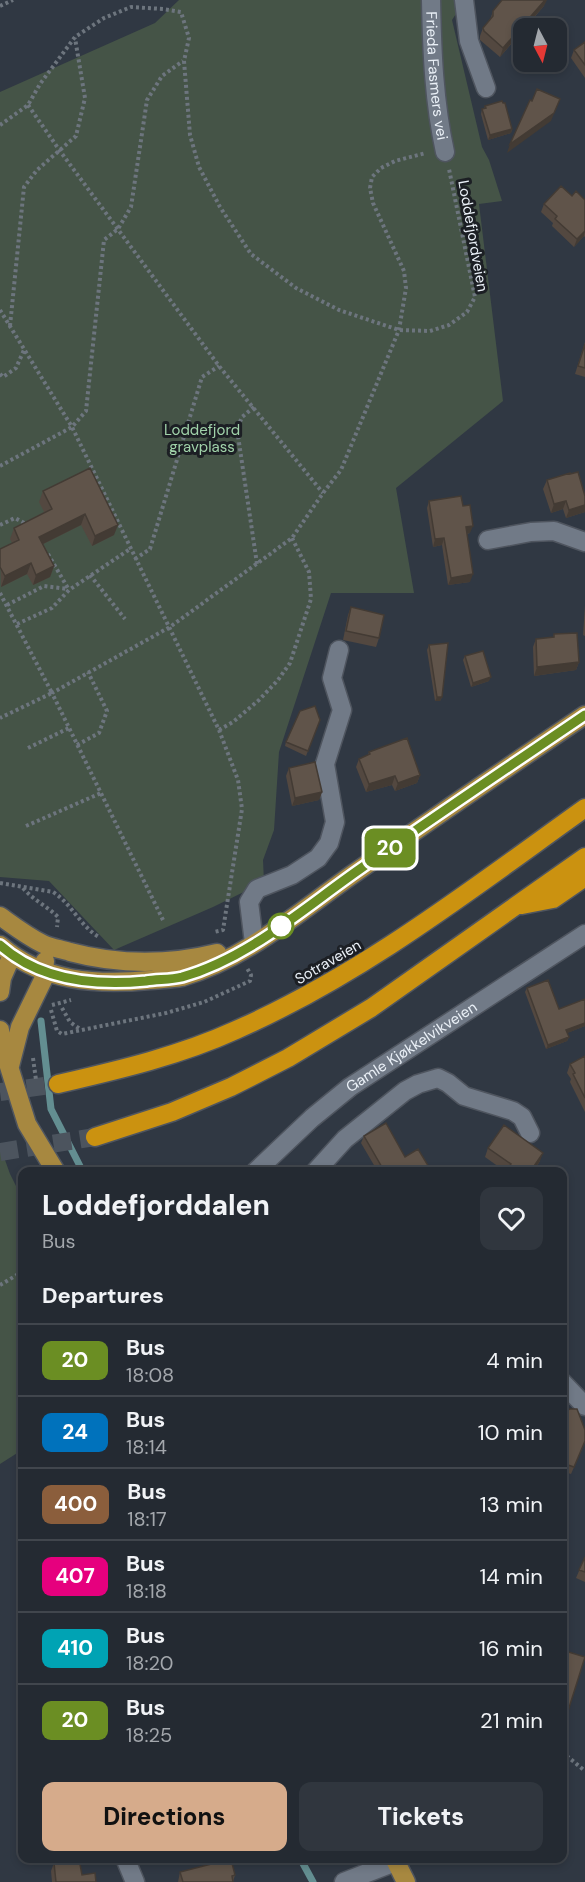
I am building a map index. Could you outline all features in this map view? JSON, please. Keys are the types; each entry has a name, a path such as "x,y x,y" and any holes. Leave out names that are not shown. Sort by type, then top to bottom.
{"highway":[{"name":"Sotraveien","path":"58,1084 180,1052 235,1031 293,1004 350,972 388,947 585,808"},
{"path":"95,1137 172,1112 231,1087 288,1058 364,1013 585,857"},
{"path":"515,907 553,899 585,877"}],"main road":[{"path":"6,950 62,977 92,982 120,983 180,977 218,963 274,932 301,910 428,821 585,716"},
{"path":"0,916 45,945 97,959 142,963 188,960 254,943"},
{"path":"6,950 45,945"},
{"path":"10,1066 20,1028 46,971 45,945"},
{"path":"0,992 6,950"},
{"path":"0,1030 1,1041 27,1124 53,1167"},
{"path":"396,1863 406,1882"}],"street":[{"name":"Frieda Fasmers vei","path":"431,0 432,59 439,126 445,150"},
{"path":"464,0 470,41 486,88"},
{"path":"488,540 531,532 554,531 585,542"},
{"path":"254,943 249,902 256,889 292,875 318,858 329,843 334,822 325,764 342,710 332,678 339,650"},
{"name":"Gamle Kjøkkelvikveien","path":"260,1167 312,1118 350,1087 584,938"},
{"path":"319,1167 345,1138 405,1090 418,1083 438,1078 464,1096 513,1111 522,1117 530,1133"},
{"path":"567,1387 585,1406"},
{"path":"127,1863 135,1882"},
{"path":"344,1882 387,1863"}],"path":[{"path":"0,6 13,0"},
{"name":"Loddefjordveien","path":"0,125 28,105 40,84 75,38 104,18 131,7 181,12 189,38 184,61 190,135 199,166 220,207 251,254 296,288 339,310 399,330 430,331 449,325 467,312 475,297 445,150"},
{"path":"10,326 24,187 37,170 76,135 85,98 75,38"},
{"path":"0,466 72,427 86,411 104,240 118,229 130,207 147,100 162,76 184,61"},
{"path":"28,105 219,366 323,493"},
{"path":"0,718 52,693 170,627 292,538 341,470 399,330 406,288 404,271 373,203 370,188 372,177 381,168 395,161 445,150"},
{"path":"0,310 72,427 219,730 238,780 242,809 223,930 213,932"},
{"path":"0,374 3,377 16,368 24,349"},
{"path":"135,559 150,549 202,377 219,366"},
{"path":"254,407 242,417 237,429 257,564"},
{"path":"0,525 15,518 32,528"},
{"path":"219,730 233,722 259,700 290,663 311,599 309,572 292,538"},
{"path":"44,548 69,590"},
{"path":"17,624 52,608 69,590 130,549"},
{"path":"90,575 125,620"},
{"path":"7,605 44,586 69,590"},
{"path":"0,592 1,600 7,605 52,693 163,920"},
{"path":"77,745 99,733 107,711 88,672"},
{"path":"28,748 69,728"},
{"path":"26,826 101,793"},
{"path":"0,883 53,892 60,897 89,932 104,940"},
{"path":"22,887 30,897 49,908 58,917 57,927"},
{"path":"50,1006 57,1031 62,1034 166,1013 204,1002 250,981 251,975 247,968"},
{"path":"62,1008 70,1023 80,1029"},
{"path":"0,1285 18,1274"},
{"path":"567,1756 585,1771"}],"green space":[{"name":"Loddefjord gravplass","path":"179,0 465,0 452,20 482,147 489,160 502,201 479,204 503,401 396,488 414,593 331,593 279,752 274,830 263,860 264,882 114,950 49,881 0,877 0,92 155,23"},
{"path":"0,1146 18,1190 18,1453 0,1464"}],"building":[{"path":"502,0 545,0 529,18 513,18 513,37 503,48 483,28 493,16 493,11"},
{"path":"585,42 585,65 574,50"},
{"path":"537,89 560,99 554,113 510,144 530,100 532,101"},
{"path":"502,101 505,103 512,129 490,135 482,109"},
{"path":"561,186 572,196 576,191 585,200 585,231 577,239 555,219 557,216 544,204"},
{"path":"585,344 585,368 578,366"},
{"path":"90,468 118,525 95,536 85,514 39,537 54,566 36,575 31,563 5,576 0,567 0,549 19,540 14,528 52,509 43,491"},
{"path":"578,472 585,496 585,505 569,510 566,501 554,504 547,480"},
{"path":"461,496 463,506 470,505 473,526 466,527 473,574 451,578 444,538 435,539 429,501"},
{"path":"351,607 384,615 379,638 346,631"},
{"path":"577,633 579,662 537,667 536,639 554,637 554,634"},
{"path":"448,643 442,697 437,697 429,645"},
{"path":"483,651 491,677 473,683 465,656"},
{"path":"315,706 320,720 308,751 286,742 300,711"},
{"path":"407,738 420,775 398,783 395,776 369,784 359,759 370,754 369,752"},
{"path":"315,762 322,792 295,798 289,768"},
{"path":"548,980 559,1009 585,999 585,1023 566,1030 569,1037 548,1045 527,988"},
{"path":"585,1056 585,1098 570,1064"},
{"path":"386,1123 405,1157 418,1149 429,1167 382,1167 364,1136"},
{"path":"504,1125 543,1153 533,1167 509,1167 511,1164 488,1148"},
{"path":"577,1409 585,1430 585,1441 574,1467 567,1465 567,1410"},
{"path":"585,1557 585,1572 579,1570"},
{"path":"567,1652 585,1657 567,1711"},
{"path":"54,1863 80,1863 82,1875 95,1873 96,1882 56,1882"},
{"path":"215,1863 232,1863 235,1875 232,1876 233,1882 183,1882 180,1872"}],"waterway":[{"path":"41,1021 51,1109 80,1167"},
{"path":"303,1863 313,1882"}],"tunnel":[{"path":"0,1092 58,1084"},
{"path":"0,1152 95,1137"}],"bus line":[{"name":"20","path":"0,945 30,965 82,982 120,983 180,977 218,963 274,932 301,910 438,814 585,715"}]}
